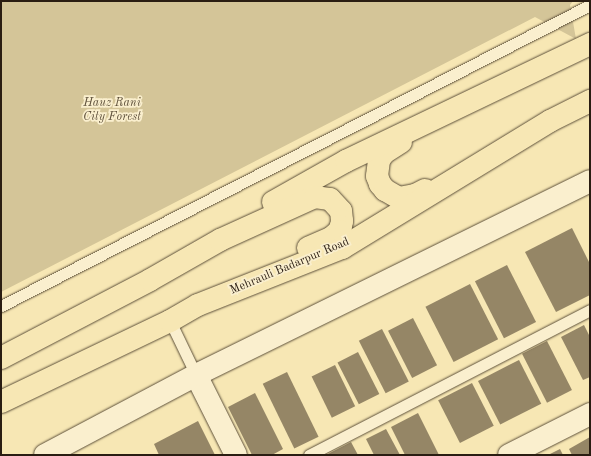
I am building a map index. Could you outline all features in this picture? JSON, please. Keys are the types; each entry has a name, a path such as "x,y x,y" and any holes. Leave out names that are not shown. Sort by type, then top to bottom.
{"main road":[{"path":"220,240 262,208 346,161 590,44"},
{"path":"476,98 384,153 379,160 377,172 380,184 385,190 399,198 415,195 550,121"},
{"name":"Mehrauli Badarpur Road","path":"1,402 170,321 198,305 342,248 550,121 590,100"},
{"path":"1,358 150,280 220,240 315,197 330,199 338,206 342,216 342,221 339,231 331,238 253,272 198,305"}],"street":[{"path":"45,455 196,375 590,181"},
{"path":"196,375 236,455"},
{"path":"510,455 590,414"}],"lane":[{"path":"1,306 590,5"},
{"path":"309,455 590,310"},
{"path":"170,321 196,375"}],"green space":[{"name":"Hauz Rani City Forest","path":"1,1 573,1 570,5 576,39 535,17 1,292"}],"building":[{"path":"572,228 590,264 590,295 556,312 525,252"},
{"path":"507,265 536,322 504,338 475,281"},
{"path":"470,284 498,339 454,362 425,307"},
{"path":"413,318 437,365 412,378 388,331"},
{"path":"584,325 590,337 590,377 583,380 561,337"},
{"path":"382,329 409,382 386,393 359,341"},
{"path":"547,341 572,390 547,403 522,354"},
{"path":"358,352 379,394 359,404 338,362"},
{"path":"519,360 541,404 500,425 478,381"},
{"path":"335,365 355,406 332,418 312,376"},
{"path":"287,372 319,437 294,449 263,384"},
{"path":"472,383 494,426 460,443 438,400"},
{"path":"255,393 283,449 272,455 252,455 228,407"},
{"path":"418,413 439,455 405,455 391,427"},
{"path":"198,421 215,455 159,455 154,444"},
{"path":"386,429 400,455 374,455 366,439"},
{"path":"590,437 590,455 572,455 569,449"},
{"path":"351,442 358,455 326,455"},
{"path":"560,449 563,455 548,455"}]}
